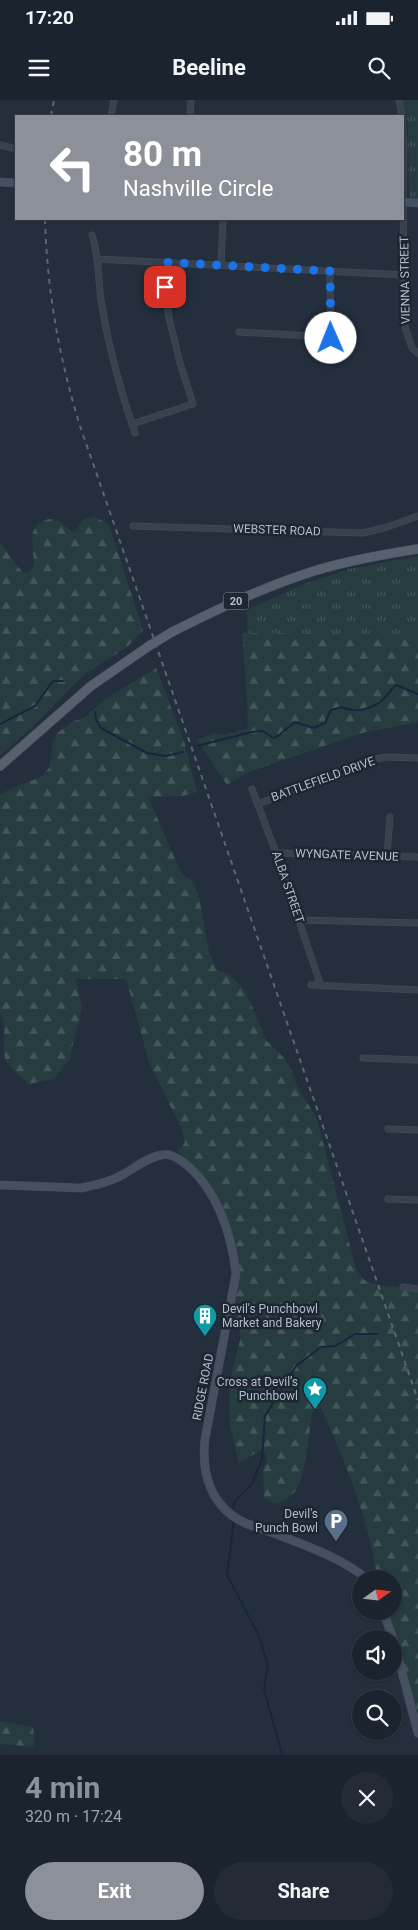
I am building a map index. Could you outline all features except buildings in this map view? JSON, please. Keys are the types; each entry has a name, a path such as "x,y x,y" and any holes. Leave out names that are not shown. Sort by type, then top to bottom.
{"main road":[{"path":"0,182 15,183"},
{"path":"404,202 418,204"},
{"name":"20","path":"0,766 91,686 172,632 252,594 303,574 347,562 418,549"},
{"name":"RIDGE ROAD","path":"0,1185 80,1188 113,1180 148,1160 166,1154 178,1159 199,1177 212,1195 232,1251 236,1274 205,1439 203,1456 207,1481 222,1507 245,1523 287,1538 334,1558 356,1570"},
{"path":"402,1673 418,1733"}],"street":[{"path":"111,115 114,100"},
{"path":"190,115 191,100"},
{"name":"VIENNA STREET","path":"399,100 402,115"},
{"path":"0,145 15,149"},
{"path":"221,265 223,220"},
{"name":"VIENNA STREET","path":"403,220 405,327 412,348 418,353"},
{"path":"92,235 109,344 120,389 135,433"},
{"path":"97,259 404,275"},
{"path":"132,424 192,404 169,318 161,262"},
{"path":"330,271 331,350"},
{"path":"239,332 331,338"},
{"name":"WEBSTER ROAD","path":"133,526 363,533 418,516"},
{"name":"BATTLEFIELD DRIVE","path":"258,804 376,759 387,757 418,758"},
{"name":"ALBA STREET","path":"252,789 321,986"},
{"path":"387,855 390,817"},
{"name":"WYNGATE AVENUE","path":"276,853 418,857"},
{"path":"299,920 418,923"},
{"path":"311,985 418,990"},
{"path":"363,1058 418,1060"},
{"path":"388,1129 418,1130"},
{"path":"388,1199 418,1200"},
{"path":"403,1287 418,1288"}],"green space":[{"path":"401,100 418,100 418,199 409,198 408,128"},
{"path":"94,516 109,525 143,630 127,647 85,674 0,756 0,542 22,572 28,573 34,565 32,535 34,529 39,524 45,520 55,519 75,532 83,520"},
{"path":"418,556 418,722 365,732 248,772 247,610 304,584 349,569"},
{"path":"242,633 418,634 418,722 365,732 248,772 227,785 197,740 214,733 225,735 249,728"},
{"path":"156,668 184,741 197,792 182,796 148,797 182,874 192,881 199,896 209,952 217,970 231,976 245,990 267,1041 284,1058 291,1069 296,1084 317,1119 354,1261 360,1275 363,1279 373,1283 418,1289 418,1727 402,1674 402,1630 389,1630 386,1620 402,1620 402,1570 375,1570 361,1509 321,1407 312,1413 303,1472 295,1491 288,1498 275,1504 264,1498 263,1472 267,1458 263,1449 239,1463 230,1426 229,1384 241,1336 232,1314 239,1270 223,1210 206,1178 177,1151 185,1142 181,1128 149,1062 126,979 76,979 82,1008 69,1060 54,1079 29,1084 8,1064 4,1055 4,1024 0,1013 0,795 41,777 49,768 57,733 74,721 84,718 105,699"},
{"path":"0,1721 33,1727 35,1747 0,1744"}],"waterway":[{"path":"0,724 35,706 53,681 63,681"},
{"path":"197,746 252,732 263,731 273,738 295,722 314,728 325,723 331,710 342,707 351,710 361,710 376,705 396,685 418,694"},
{"path":"95,712 96,719 101,728 147,753 166,756 183,752"},
{"path":"233,1507 235,1501 252,1484 262,1459 265,1416 296,1366 321,1347 335,1346 355,1334 377,1334"},
{"path":"234,1520 227,1575 259,1636 268,1665 264,1689 282,1755"}],"railway":[{"path":"51,115 54,100"},
{"path":"45,220 48,272 55,324 80,426 418,1400"}],"place":[{"name":"Devil's Punchbowl Market and Bakery","path":"205,1337"},
{"name":"Cross at Devil’s Punchbowl","path":"315,1410"},
{"name":"Devil's Punch Bowl","path":"336,1542"}],"route":[{"path":"165,287 161,262 330,271 331,338"}]}
